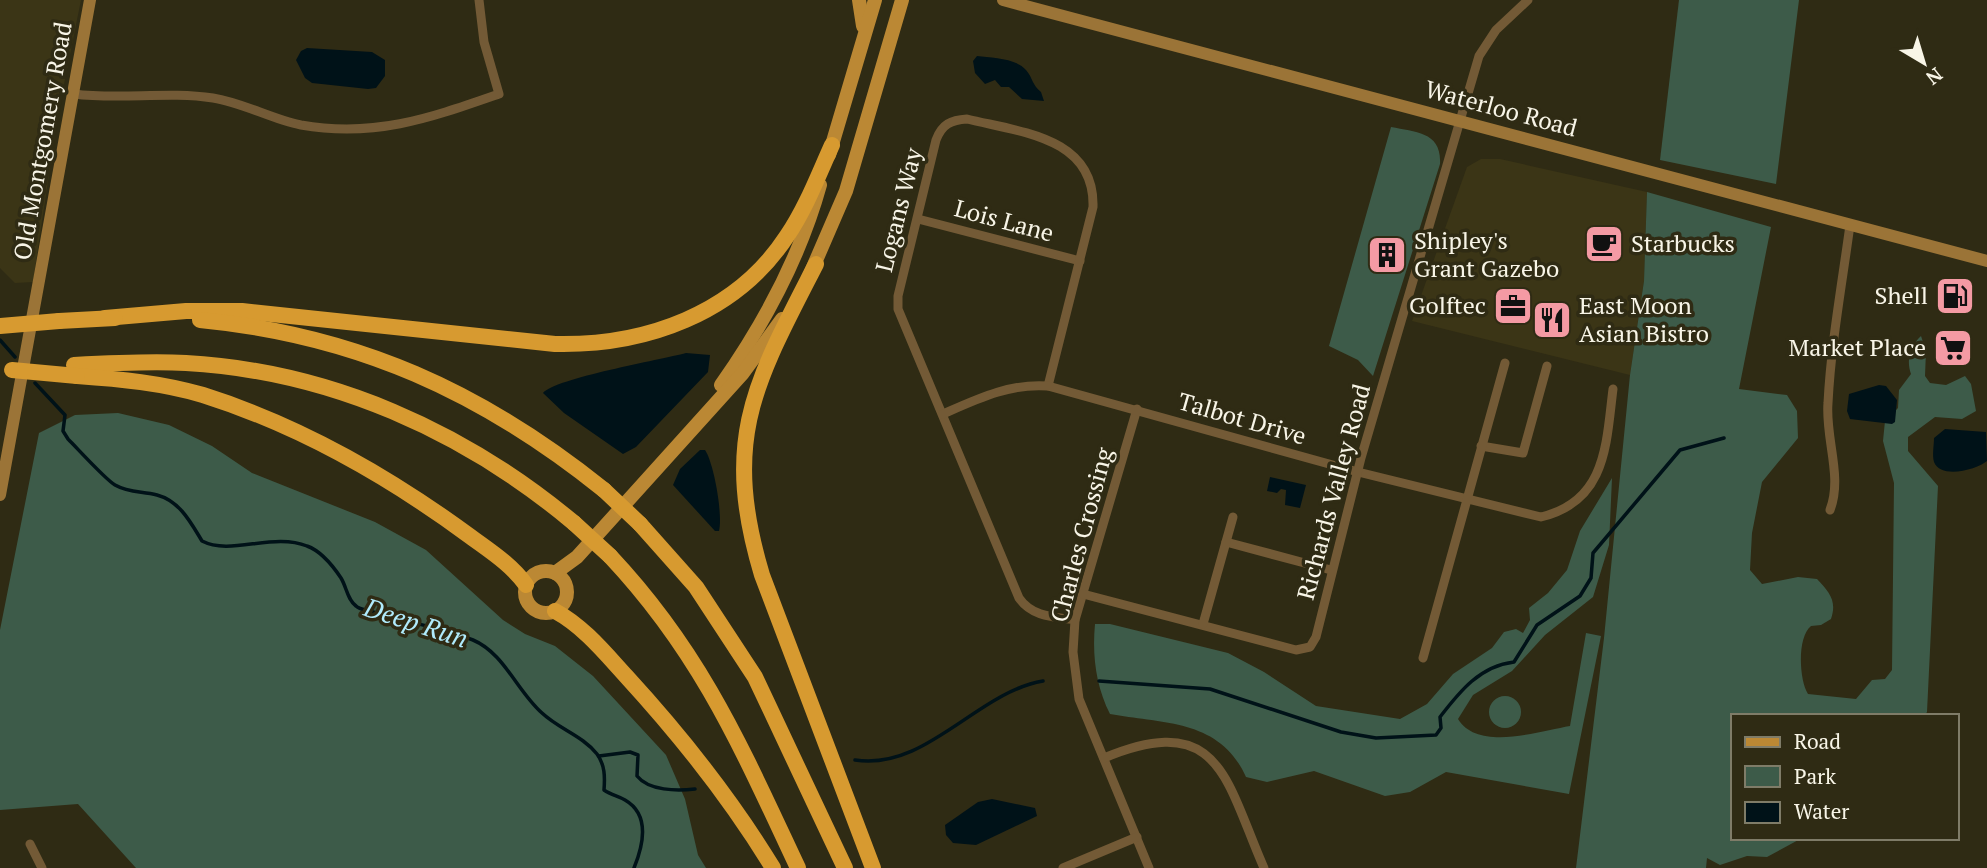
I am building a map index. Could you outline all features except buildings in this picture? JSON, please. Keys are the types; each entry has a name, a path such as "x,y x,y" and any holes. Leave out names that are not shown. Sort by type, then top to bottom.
{"highway":[{"path":"0,326 186,311 242,311 555,344 594,345 652,334 711,307 763,265 786,239 804,209 832,145"},
{"path":"816,264 760,379 750,409 743,477 752,541 762,575 873,868"},
{"path":"105,318 187,319 242,324 293,333 370,355 444,384 528,432 604,490 640,524 696,587 755,677 845,868"},
{"path":"6,370 75,370 186,363 284,376 333,389 423,423 465,445 538,493 574,523 610,556 662,615 709,686 798,868"},
{"path":"75,370 190,392 293,432 407,494 503,561 526,585"},
{"path":"555,611 576,624 651,703 721,790 773,868"}],"main road":[{"name":"Old Montgomery Road","path":"0,495 90,0"},
{"path":"859,0 863,8 863,38"},
{"path":"695,424 735,366 790,267 812,214 874,0"},
{"path":"577,557 566,585 565,602 555,611 535,610 526,599 526,585 541,572 555,572 577,557 743,373 776,328 816,264 846,191 902,0"},
{"name":"Waterloo Road","path":"1003,0 1987,261"},
{"path":"555,572 566,585"}],"street":[{"path":"74,94 108,98 214,98 301,124 343,129 394,127 499,94 484,42 480,0"},
{"name":"Richards Valley Road","path":"1083,594 1296,650 1310,647 1316,637 1358,472 1479,56 1496,30 1528,0"},
{"name":"Logans Way","path":"1048,386 1093,208 1093,192 1079,161 1064,148 1045,138 968,119 947,123 936,140 898,296 898,309 1019,598 1037,614 1075,620"},
{"name":"Lois Lane","path":"918,219 1080,261"},
{"path":"1830,510 1835,498 1835,483 1828,439 1828,400 1850,225"},
{"path":"1423,658 1465,499 1505,363"},
{"path":"1481,446 1523,453 1547,366"},
{"name":"Talbot Drive","path":"943,414 1004,390 1028,384 1048,386 1358,472 1541,517 1562,510 1583,492 1602,467 1614,389"},
{"name":"Charles Crossing","path":"1137,409 1075,620 1073,652 1079,699 1149,868"},
{"path":"1203,624 1233,517"},
{"path":"1226,542 1331,570"},
{"path":"1104,758 1133,746 1161,740 1182,744 1206,755 1231,784 1265,868"},
{"path":"1063,868 1137,837"},
{"path":"30,844 42,868"}],"shaded area":[{"path":"0,0 81,0 58,114 33,282 15,283 0,268"},
{"path":"1481,159 1500,159 1647,192 1644,281 1630,375 1412,321 1467,167"}],"green space":[{"path":"1679,0 1799,0 1776,184 1660,160"},
{"path":"1391,127 1426,135 1437,145 1440,164 1373,376 1358,360 1329,346"},
{"path":"1647,192 1771,227 1739,389 1787,395 1797,411 1798,438 1762,482 1752,533 1750,570 1762,584 1798,577 1817,579 1831,597 1831,619 1821,625 1811,626 1803,639 1801,669 1808,694 1856,699 1872,680 1885,679 1892,670 1894,483 1883,441 1885,421 1898,408 1899,390 1911,374 1910,354 1921,336 1926,351 1925,376 1930,383 1946,385 1965,376 1971,384 1976,411 1962,419 1935,417 1908,437 1908,451 1938,486 1926,714 1731,714 1731,840 1798,840 1767,857 1747,856 1720,865 1707,858 1706,868 1576,868 1604,638 1630,375 1644,281"},
{"path":"118,413 169,425 212,446 252,473 375,522 426,550 503,620 525,634 555,646 593,676 666,755 685,799 698,855 706,868 136,868 78,804 0,810 0,630 39,433 75,415"},
{"path":"1612,478 1609,545 1593,597 1545,635 1512,671 1473,695 1458,719 1467,729 1494,737 1527,735 1570,726 1586,633 1601,636 1569,794 1446,772 1410,792 1385,796 1314,771 1267,782 1246,777 1235,758 1206,734 1170,723 1110,714 1101,693 1096,670 1095,624 1110,624 1228,653 1264,672 1316,706 1400,719 1427,704 1453,674 1492,648 1504,632 1516,629 1523,633 1530,620 1529,608 1548,593 1567,570 1580,531"},
{"path":"1505,696 1516,701 1521,712 1516,723 1505,728 1494,723 1489,712 1494,701"}],"water":[{"path":"307,48 372,52 385,60 385,76 376,88 368,89 312,83 305,78 296,60 301,51"},
{"path":"977,56 1003,59 1022,66 1041,92 1044,101 1022,99 1009,87 1001,87 995,80 985,84 975,73 973,61"},
{"path":"686,353 710,355 708,372 636,447 623,454 564,413 543,393 567,381"},
{"path":"1879,385 1886,386 1897,400 1895,422 1892,424 1850,419 1847,411 1849,394"},
{"path":"1945,429 1986,432 1987,461 1960,471 1944,471 1938,467 1933,459 1934,438"},
{"path":"700,450 705,450 714,477 719,502 719,531 715,531 673,485 680,469"},
{"path":"1270,477 1306,485 1300,508 1285,505 1286,490 1281,489 1277,493 1267,491"},
{"path":"992,799 1035,808 1037,816 976,845 953,843 946,835 945,825 978,802"}],"waterway":[{"name":"Deep Run","path":"0,340 15,357"},
{"name":"Deep Run","path":"35,383 65,415 63,431 68,439 105,477 120,488 157,495 172,502 184,514 202,541 226,546 280,541 307,546 317,551 330,564 358,607 448,632 484,646 502,663 542,713 578,737 597,754 603,767 604,790 625,800 639,814 643,831 634,868"},
{"path":"1099,681 1210,689 1341,732 1376,738 1436,735 1441,728 1440,717 1463,689 1481,674 1502,664 1514,662 1537,625 1580,596 1591,578 1593,553 1680,450 1724,438"},
{"path":"855,760 881,760 905,754 928,743 996,700 1019,688 1043,681"},
{"path":"599,756 630,752 638,755 637,776 649,785 672,790 695,789"}],"place":[{"name":"Starbucks","path":"1604,244"},
{"name":"Shipley's Grant Gazebo","path":"1387,255"},
{"name":"Shell","path":"1955,296"},
{"name":"Golftec","path":"1513,306"},
{"name":"East Moon Asian Bistro","path":"1552,320"},
{"name":"Market Place","path":"1953,348"}]}
